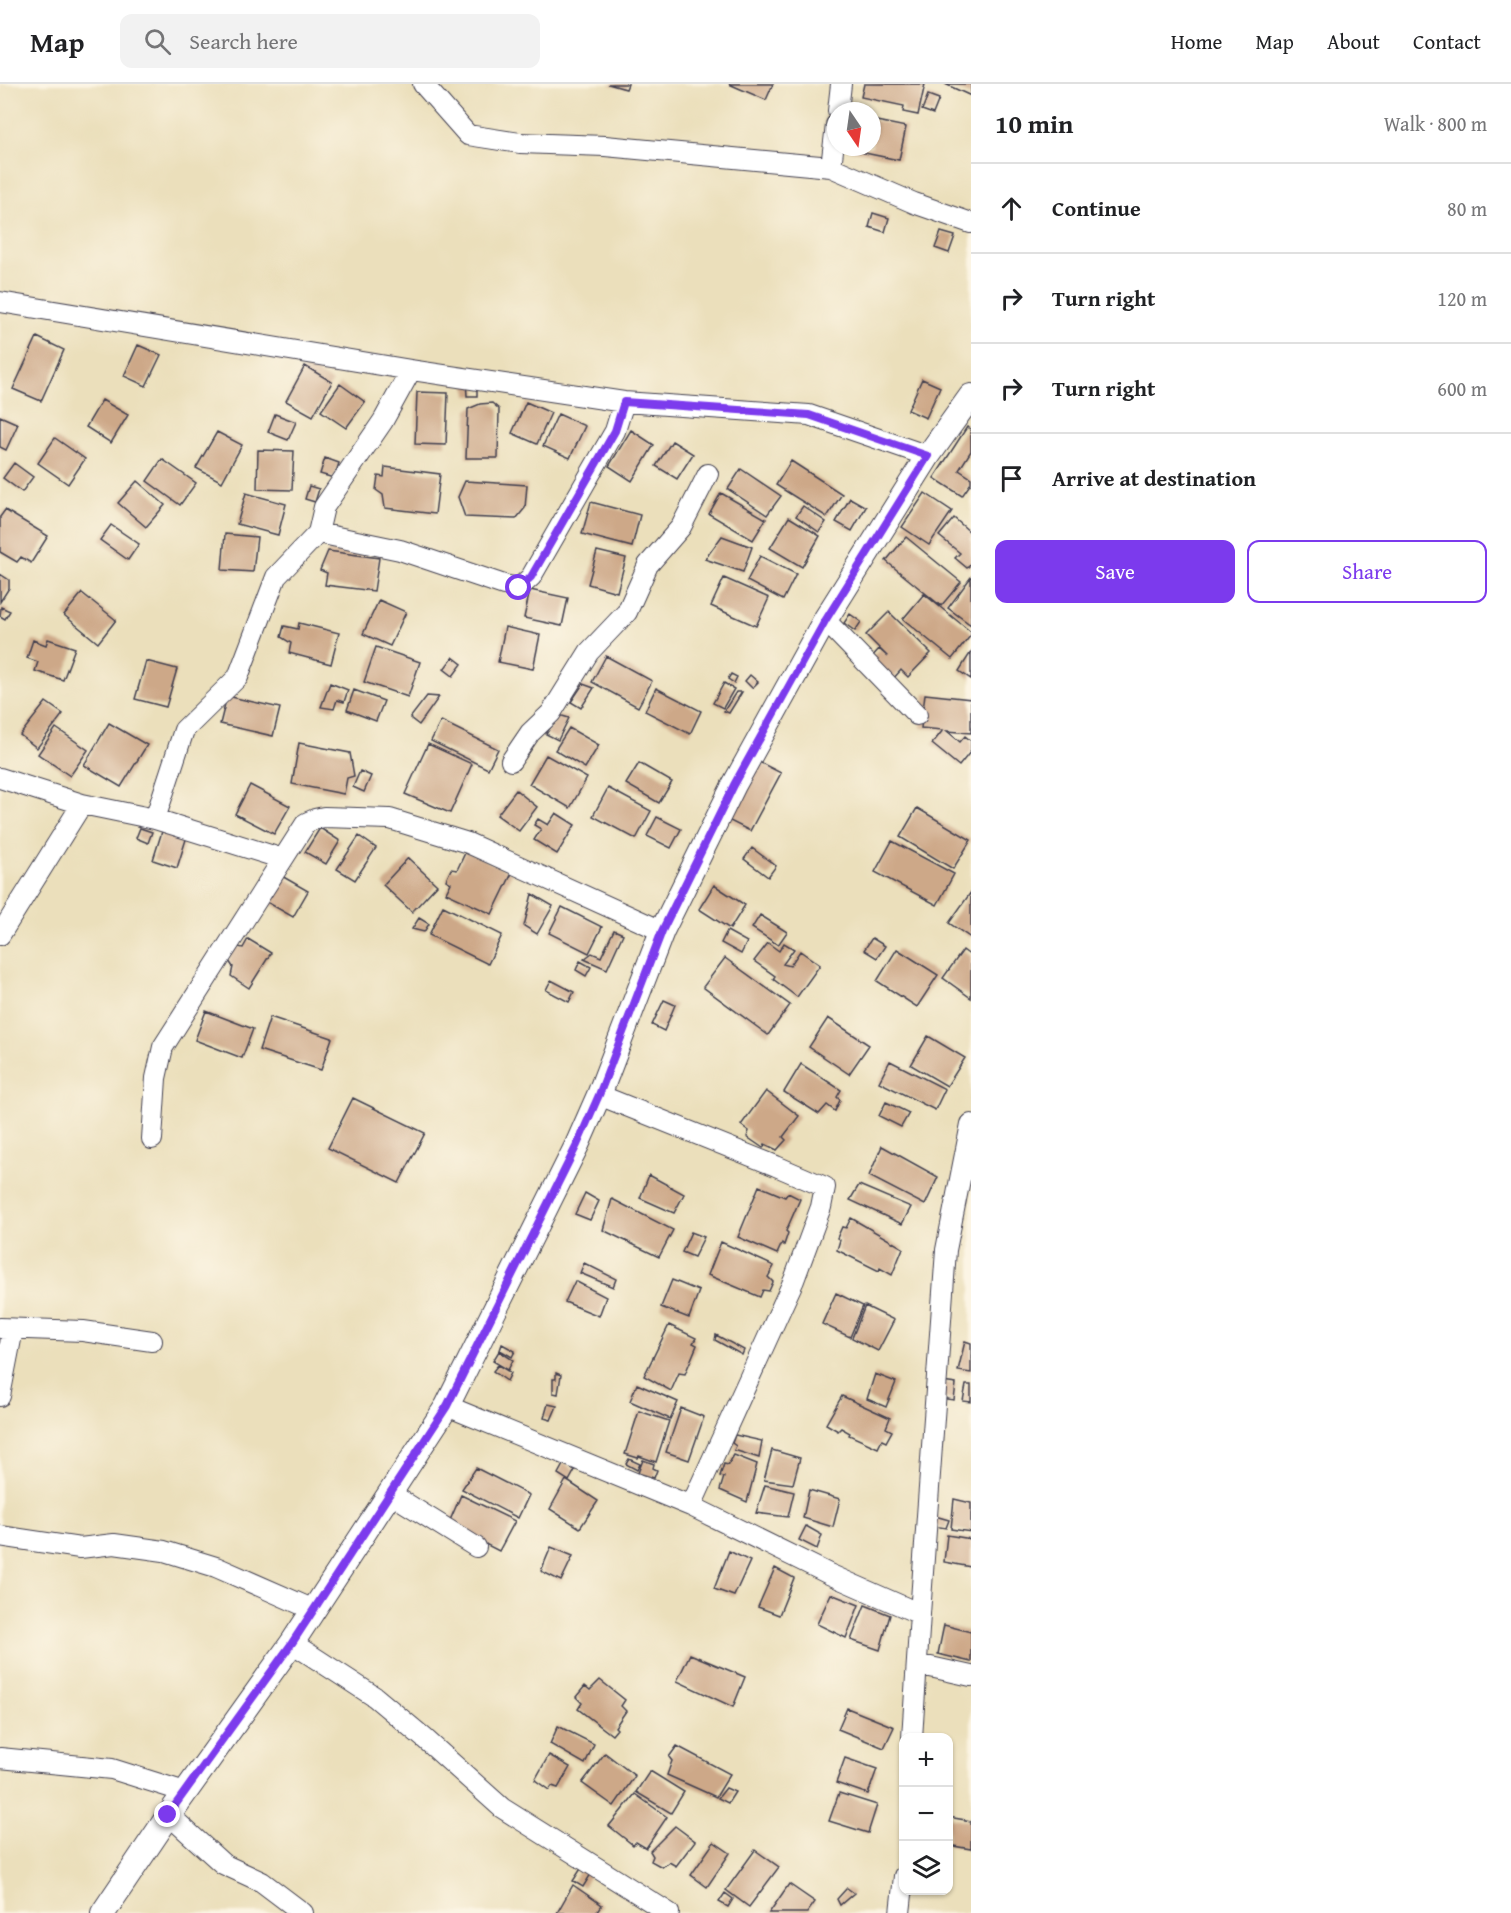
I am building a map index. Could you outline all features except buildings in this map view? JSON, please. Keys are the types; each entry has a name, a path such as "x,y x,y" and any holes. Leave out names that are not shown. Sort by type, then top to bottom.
{"street":[{"path":"423,84 468,135 520,142 605,146 831,167 914,203 971,223"},
{"path":"839,102 841,84"},
{"path":"831,167 832,156"},
{"path":"0,302 624,402 809,415 928,456"},
{"path":"155,819 184,730 238,678 276,577 318,533 324,507 383,421 411,369"},
{"path":"104,1913 168,1815 292,1643 447,1406 577,1145 599,1095 662,931 734,785 825,621 928,456 971,396"},
{"path":"318,533 400,550 519,588 531,577 615,431 624,402"},
{"path":"511,761 530,733 551,713 589,652 627,612 648,565 681,527 708,474"},
{"path":"825,621 917,715"},
{"path":"0,778 82,804 155,819 284,859"},
{"path":"0,935 82,804"},
{"path":"152,1139 156,1078 163,1047 306,824 315,819 390,819 468,843 662,931"},
{"path":"599,1095 825,1187 821,1207 794,1280 691,1506"},
{"path":"912,1733 946,1250 971,1124"},
{"path":"0,1396 6,1328 82,1332 152,1341"},
{"path":"447,1406 691,1506 829,1574 920,1614"},
{"path":"391,1494 476,1547"},
{"path":"0,1536 80,1548 114,1544 164,1551 216,1567 314,1610"},
{"path":"292,1643 375,1697 424,1737 502,1808 669,1913"},
{"path":"917,1664 971,1676"},
{"path":"0,1758 112,1769 185,1792"},
{"path":"168,1815 223,1864 262,1882 303,1913"},
{"path":"900,1913 901,1895"}],"route":[{"path":"168,1815 292,1643 447,1406 577,1145 599,1095 662,931 734,785 825,621 928,456 809,415 624,402 615,431 531,577 519,588"}]}
